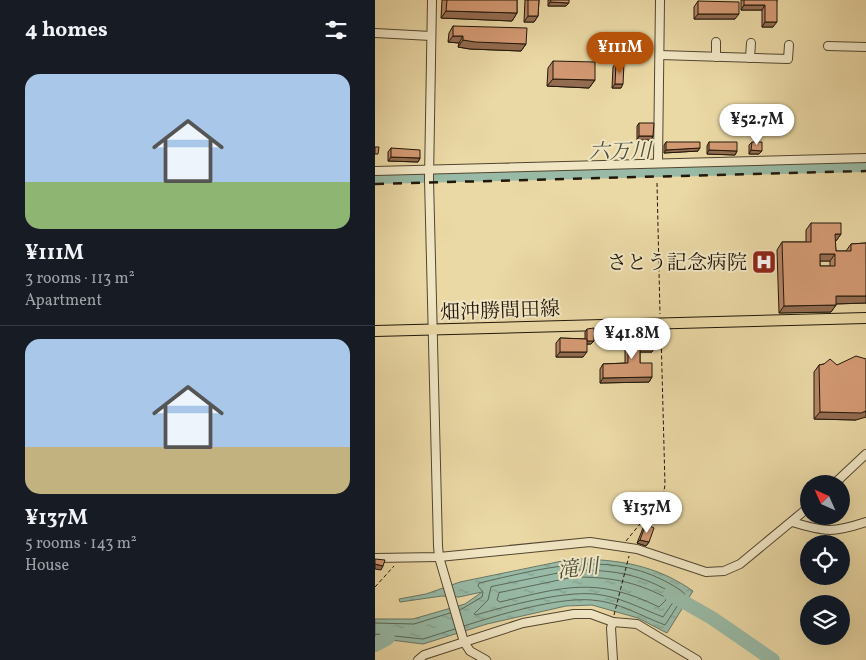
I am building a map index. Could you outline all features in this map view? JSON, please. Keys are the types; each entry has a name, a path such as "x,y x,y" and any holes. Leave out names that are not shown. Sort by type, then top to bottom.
{"main road":[{"name":"畑沖勝間田線","path":"375,331 866,318"}],"street":[{"path":"432,0 429,179 439,557 464,642 470,651 486,660"},
{"path":"659,162 660,0"},
{"path":"375,33 431,36"},
{"path":"716,42 716,57"},
{"path":"751,43 751,58"},
{"path":"660,55 788,59 789,45"},
{"path":"828,46 866,47"},
{"path":"375,170 866,158"},
{"path":"844,475 866,454"},
{"path":"375,558 439,557 590,542 625,546 706,572 724,571 739,564 800,515"},
{"path":"792,522 827,531 842,530 866,522"},
{"path":"418,660 424,655 523,623 557,616 591,614 637,624 697,660"},
{"path":"613,619 611,628 613,660"}],"path":[{"path":"625,546 626,541 663,496 665,486 657,183"},
{"path":"613,619 629,557"},
{"path":"375,586 388,570 399,562 400,558"}],"water":[{"path":"572,559 605,560 636,565 665,575 693,591 667,633 638,618 592,605 566,606 487,624 423,644 375,638 375,619 413,619 465,604 482,592 459,597 442,596 400,602 399,599 426,594 460,582"}],"building":[{"path":"447,0 517,0 517,13 446,11"},
{"path":"528,0 539,0 538,16 528,16"},
{"path":"551,0 569,0 569,3 550,2"},
{"path":"744,0 777,0 777,22 765,22 765,5 744,5"},
{"path":"698,1 739,2 739,14 698,14"},
{"path":"453,26 527,28 526,44 463,40 463,36 453,36"},
{"path":"553,61 595,62 595,80 553,79"},
{"path":"616,63 624,63 623,84 615,84"},
{"path":"639,123 654,123 653,136 639,136"},
{"path":"666,142 700,142 700,148 666,150"},
{"path":"709,142 737,142 737,151 709,150"},
{"path":"752,142 762,142 762,151 751,150"},
{"path":"375,147 379,147 378,154 375,154"},
{"path":"391,148 420,150 420,158 391,157"},
{"path":"811,223 841,223 841,234 835,234 836,251 851,251 851,244 866,243 866,296 836,296 836,305 784,306 782,242 811,242","holes":["820,254 835,254 835,266 820,266"]},
{"path":"594,328 594,341 587,341 587,329"},
{"path":"655,334 655,347 640,347 640,363 652,363 652,377 603,378 603,364 628,363 628,336"},
{"path":"560,338 587,339 587,352 560,352"},
{"path":"856,356 866,359 866,411 861,413 820,412 819,365 824,364 830,359 837,365"},
{"path":"646,524 654,528 649,542 640,540"},
{"path":"375,559 385,560 383,566 375,564"}],"waterway":[{"name":"六万川","path":"375,177 866,165"},
{"name":"滝川","path":"670,594 712,618 773,660"},
{"path":"375,645 388,638"}],"railway":[{"path":"375,184 866,171"}],"place":[{"name":"さとう記念病院","path":"764,262"}]}
